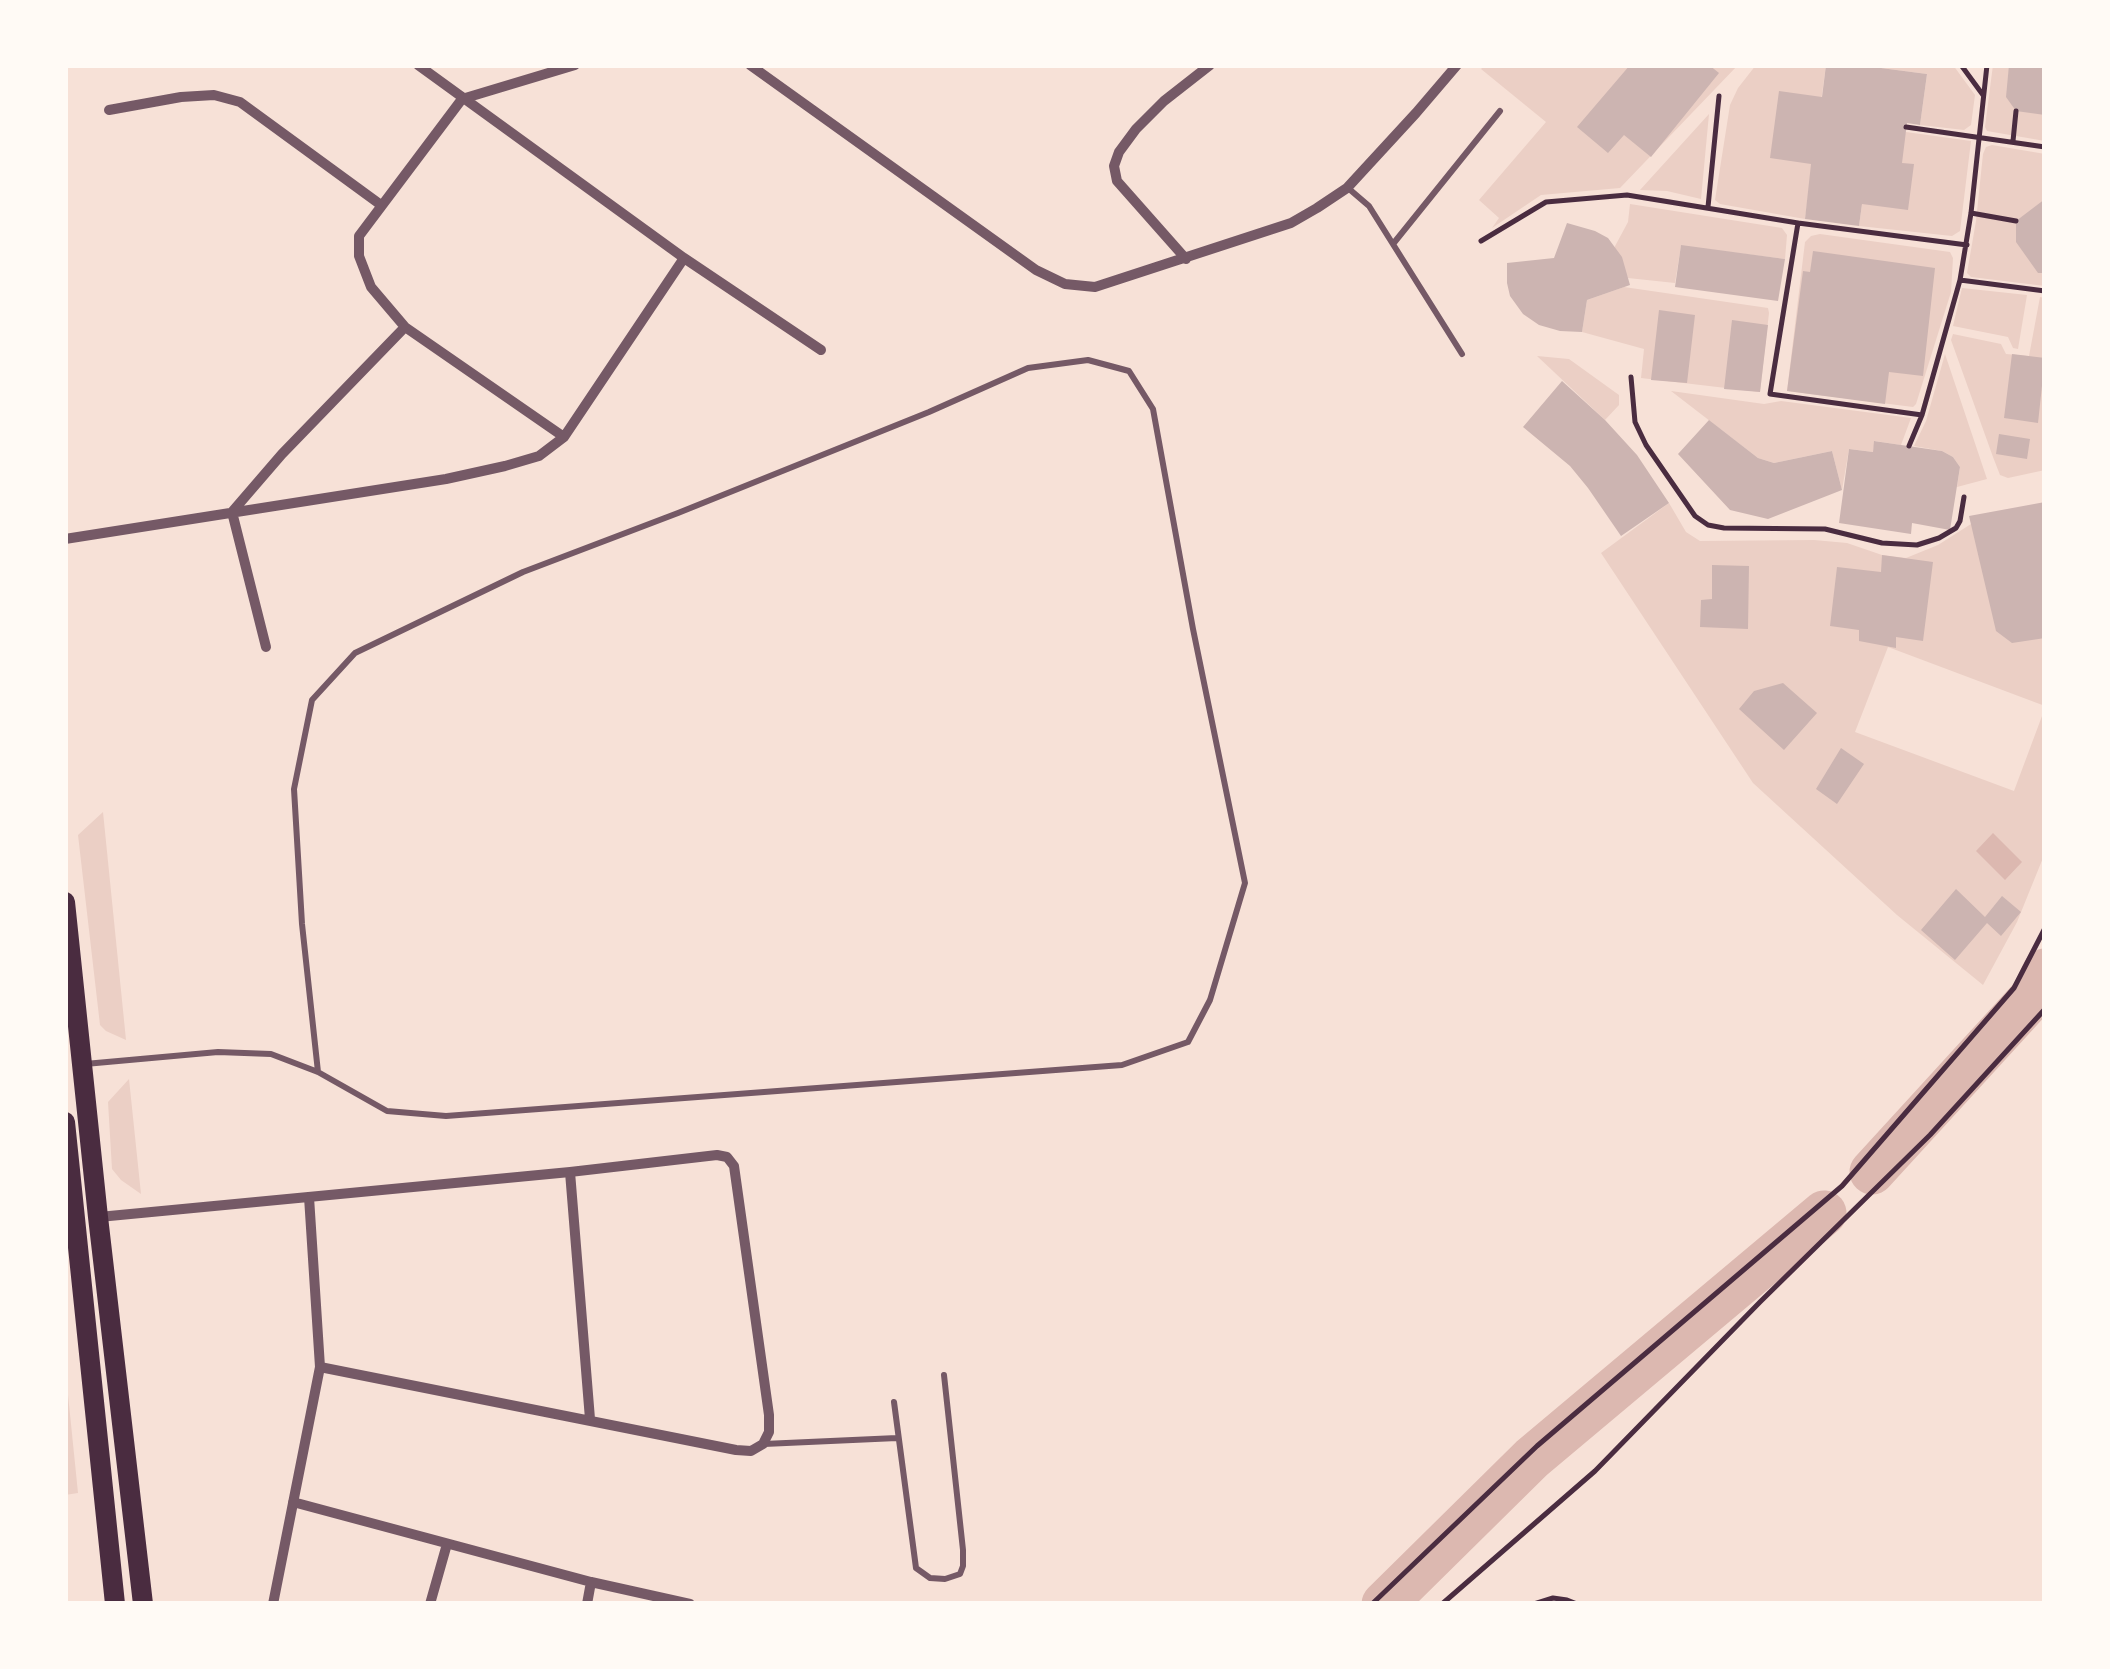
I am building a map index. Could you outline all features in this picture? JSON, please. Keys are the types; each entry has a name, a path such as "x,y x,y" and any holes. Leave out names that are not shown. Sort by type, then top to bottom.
{"highway":[{"path":"65,902 143,1604"},
{"path":"65,1122 115,1604"}],"street":[{"path":"418,65 684,258 820,350"},
{"path":"564,437 405,327 371,287 359,256 359,236 462,99 548,68 575,65"},
{"path":"750,65 1036,270 1065,284 1095,287 1291,223 1347,188 1456,65"},
{"path":"1186,259 1117,181 1114,166 1136,129 1210,65"},
{"path":"109,110 182,96 214,95 240,102 382,205"},
{"path":"65,538 446,478 538,456 564,437 684,258"},
{"path":"232,512 282,454 405,327"},
{"path":"232,512 266,647"},
{"path":"98,1217 717,1155 728,1157 734,1166 769,1416 769,1432 763,1444 751,1451 320,1367"},
{"path":"570,1172 590,1419"},
{"path":"273,1604 320,1367 310,1198"},
{"path":"293,1502 591,1582 690,1604"},
{"path":"430,1604 447,1544"},
{"path":"586,1604 591,1582"}],"lane":[{"path":"1393,244 1500,110"},
{"path":"1347,188 1369,206 1462,354"},
{"path":"82,1065 218,1052 270,1054 318,1072 387,1111 446,1116 1122,1065 1188,1042 1210,1000 1245,883 1193,629 1154,409 1129,371 1088,360 1028,368 696,506 522,572 355,653 312,700 294,790 302,924 318,1072"},
{"path":"894,1402 916,1568 930,1578 960,1574 963,1550 944,1375"},
{"path":"763,1444 897,1438"}],"path":[{"path":"1961,65 1983,95"},
{"path":"1909,446 1922,415 1960,280 1972,213 1987,65"},
{"path":"1708,207 1719,96"},
{"path":"2013,141 2016,110"},
{"path":"1906,128 2045,147"},
{"path":"1481,241 1546,202 1627,195 1798,223 1967,244"},
{"path":"1972,213 2016,221"},
{"path":"1798,223 1770,394 1922,415"},
{"path":"1960,280 2045,291"},
{"path":"1632,377 1635,422 1646,445 1694,516 1708,525 1825,529 1882,543 1917,545 1956,528 1964,497"},
{"path":"1372,1604 1536,1446 1842,1186 2014,988 2045,928"},
{"path":"1442,1604 1595,1470 1930,1135 2045,1009"},
{"path":"2038,1018 2045,1024"},
{"path":"1534,1604 1553,1598 1576,1604"}],"shaded area":[{"path":"1485,65 1738,65 1620,188 1541,195 1492,228 1499,218 1479,200 1546,122 1481,69"},
{"path":"1756,65 1826,65 1805,219 1715,200 1730,105"},
{"path":"1881,65 1953,65 1975,95 1971,125 1964,130 1920,125 1927,74"},
{"path":"1993,65 2045,65 2045,141 1987,131"},
{"path":"1709,114 1701,199 1640,190"},
{"path":"1906,132 1971,141 1960,231 1952,236 1859,226 1862,204"},
{"path":"1992,145 2045,154 2045,286 1971,277 1967,273 1983,154"},
{"path":"1630,204 1782,228 1787,235 1785,259 1681,246 1675,283 1628,278 1614,248 1628,222"},
{"path":"1820,234 1950,252 1951,292 1913,407 1787,391 1805,242"},
{"path":"1624,287 1768,308 1760,392 1641,378 1644,349 1582,332 1587,300"},
{"path":"1962,288 2027,295 2018,349 2013,348 2008,337 1953,326"},
{"path":"2040,297 2045,298 2045,470 2008,478 2000,475 1951,340 1953,334 2001,344 2006,354 2029,356"},
{"path":"1945,354 1987,479 1957,487 1960,467 1953,457 1914,446 1926,421"},
{"path":"1537,356 1569,359 1619,395 1619,405 1605,420"},
{"path":"1671,391 1911,418 1901,445 1875,441 1873,452 1849,449 1842,490 1832,451 1774,463 1758,458"},
{"path":"1669,503 1686,532 1700,541 1814,540 1847,543 1882,555 1906,558 1938,545 1971,524 2045,638 2045,706 1888,647 1855,732 2014,791 2045,708 2045,853 2017,922 1983,985 1897,915 1753,783 1601,553"},
{"path":"103,812 126,1040 100,1025 78,835"},
{"path":"1993,833 2022,862 2005,880 1976,851"},
{"path":"129,1079 141,1194 112,1169 108,1102"},
{"path":"65,1365 78,1493 65,1495"}],"building":[{"path":"1630,65 1709,65 1719,73 1651,157 1624,135 1608,153 1577,127"},
{"path":"1826,65 1881,65 1927,74 1920,125 1907,123 1902,163 1914,164 1908,210 1862,204 1859,226 1805,219 1811,164 1770,158 1779,91 1822,97"},
{"path":"2009,65 2045,65 2045,115 2016,111 2006,97"},
{"path":"2045,199 2045,273 2038,273 2016,242 2016,221"},
{"path":"1567,223 1608,238 1622,257 1630,285 1587,300 1582,332 1539,325 1523,314 1510,296 1507,283 1507,263 1554,258"},
{"path":"1681,245 1785,259 1778,301 1675,287"},
{"path":"1813,251 1935,268 1923,376 1889,372 1885,404 1787,391 1803,271 1810,272"},
{"path":"1659,310 1695,315 1687,383 1651,380"},
{"path":"1732,320 1768,325 1760,392 1724,389"},
{"path":"2012,354 2045,358 2038,423 2004,418"},
{"path":"1562,381 1637,455 1669,503 1621,536 1570,466 1523,427"},
{"path":"1709,420 1758,458 1774,463 1832,451 1842,490 1768,519 1730,510 1678,454"},
{"path":"1999,434 2030,439 2027,459 1996,454"},
{"path":"1874,441 1942,451 1953,457 1960,467 1950,530 1912,523 1911,534 1839,523 1849,449 1873,452"},
{"path":"2045,502 2045,638 2012,643 1996,631 1969,516"},
{"path":"1882,555 1933,562 1923,641 1896,637 1896,648 1859,641 1859,630 1830,626 1837,567 1881,572"},
{"path":"1712,565 1749,566 1748,629 1700,627 1701,600 1712,599"},
{"path":"1783,683 1817,713 1784,750 1739,709 1754,691"},
{"path":"1841,748 1864,764 1837,804 1816,789"},
{"path":"1956,889 1985,917 2002,896 2021,912 2001,936 1987,923 1955,960 1921,930"}],"waterway":[{"path":"1872,1172 2033,996 2045,971"},
{"path":"1384,1604 1532,1458 1824,1213"}]}
